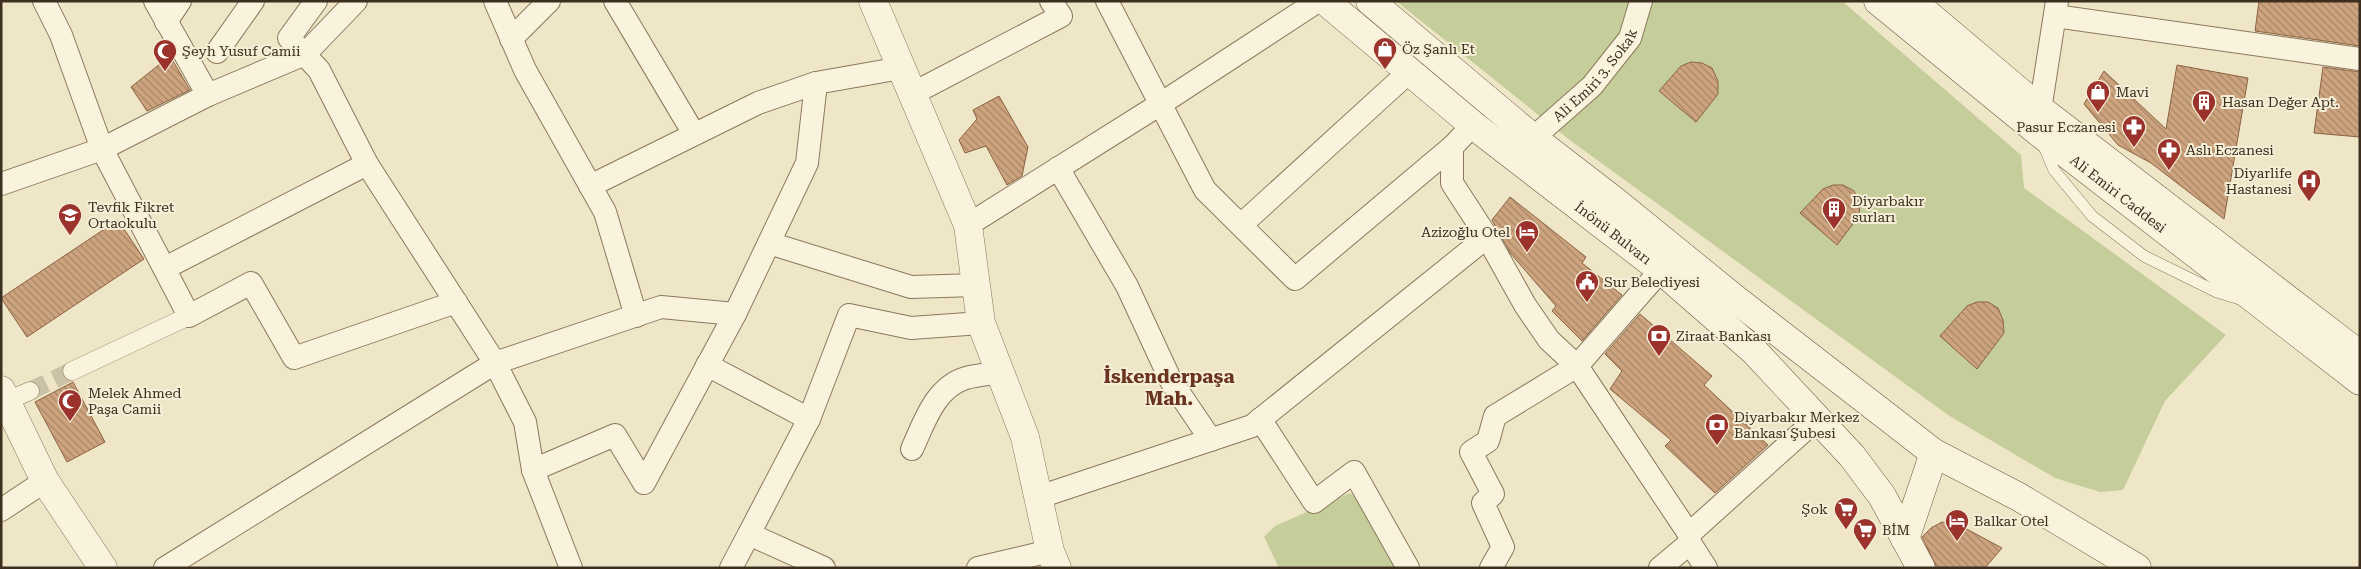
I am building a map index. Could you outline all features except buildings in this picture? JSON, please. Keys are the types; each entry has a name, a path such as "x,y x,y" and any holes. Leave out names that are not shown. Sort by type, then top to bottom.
{"main road":[{"path":"873,1 968,225 982,322 1026,437 1053,559"},
{"name":"İnönü Bulvarı","path":"1325,1 1473,125 1661,270 1754,351 1852,456 1882,496 1920,568"},
{"path":"1370,1 1533,138 1616,202 1734,298 1934,453 2018,497 2137,568"},
{"name":"Ali Emiri Caddesi","path":"1878,1 2039,120 2264,305 2360,381"},
{"path":"1912,1 2039,120 2360,355"},
{"path":"13,394 44,481 100,567"},
{"path":"1905,539 1934,453"}],"street":[{"path":"44,1 61,35 102,148 189,316"},
{"path":"155,1 208,95"},
{"path":"166,22 180,1"},
{"path":"217,52 253,1"},
{"path":"316,1 289,38 319,70 367,164 495,363 525,422 533,470 571,568"},
{"path":"1,184 102,148 208,95 305,54 356,1"},
{"path":"495,1 525,70 605,212 636,316"},
{"path":"511,39 549,1"},
{"path":"615,1 694,134"},
{"path":"912,94 1061,16 1050,1"},
{"path":"1107,1 1206,190 1295,280 1452,147 1473,125"},
{"path":"968,225 1162,103 1318,1"},
{"name":"Ali Emiri 3. Sokak","path":"1533,138 1592,86 1630,38 1641,1"},
{"path":"2039,120 2056,8 2360,59"},
{"path":"590,186 758,103 816,83 901,68"},
{"path":"1241,225 1410,71"},
{"path":"533,470 615,435 644,483 735,314 808,163 816,83"},
{"path":"1452,147 1452,183 1487,237 1525,305 1549,340 1577,366 1690,538 1706,568"},
{"path":"165,268 367,164"},
{"path":"1058,168 1127,286 1171,382 1211,440"},
{"path":"1039,497 1252,426 1487,237"},
{"path":"769,243 911,287 976,285"},
{"path":"1491,568 1503,547 1483,504 1493,494 1472,452 1488,441 1495,416 1577,366 1661,270"},
{"path":"72,371 189,316 251,283 294,358 456,302"},
{"path":"165,568 495,363 661,307 735,314"},
{"path":"731,568 810,418 849,315 910,328 982,322"},
{"path":"708,365 810,418"},
{"path":"912,449 928,415 939,397 950,385 966,378 1001,372"},
{"path":"1660,568 1818,418"},
{"path":"1260,419 1314,502 1354,472 1408,568"},
{"path":"1,510 44,481"},
{"path":"749,534 824,568"},
{"path":"978,568 1053,559"}],"green space":[{"path":"1396,1 1842,1 2021,155 2024,188 2226,335 2165,401 2123,490 2100,492 2055,478 1948,415 1571,141"},
{"path":"1350,493 1359,499 1399,568 1279,568 1264,537 1275,526"}],"tunnel":[{"path":"30,391 72,371"}],"place":[{"name":"Öz Şanlı Et","path":"1385,70"},
{"name":"Şeyh Yusuf Camii","path":"165,72"},
{"name":"Mavi","path":"2098,113"},
{"name":"Hasan Değer Apt.","path":"2204,123"},
{"name":"Pasur Eczanesi","path":"2134,148"},
{"name":"Aslı Eczanesi","path":"2169,171"},
{"name":"Diyarlife Hastanesi","path":"2309,202"},
{"name":"Diyarbakır surları","path":"1834,230"},
{"name":"Tevfik Fikret Ortaokulu","path":"70,236"},
{"name":"Azizoğlu Otel","path":"1527,253"},
{"name":"Sur Belediyesi","path":"1587,303"},
{"name":"Ziraat Bankası","path":"1659,357"},
{"name":"Melek Ahmed Paşa Camii","path":"70,422"},
{"name":"Diyarbakır Merkez Bankası Şubesi","path":"1717,446"},
{"name":"Şok","path":"1846,530"},
{"name":"Balkar Otel","path":"1957,542"},
{"name":"BİM","path":"1865,551"}],"district":[{"name":"İskenderpaşa Mah.","path":"1169,387"}]}
